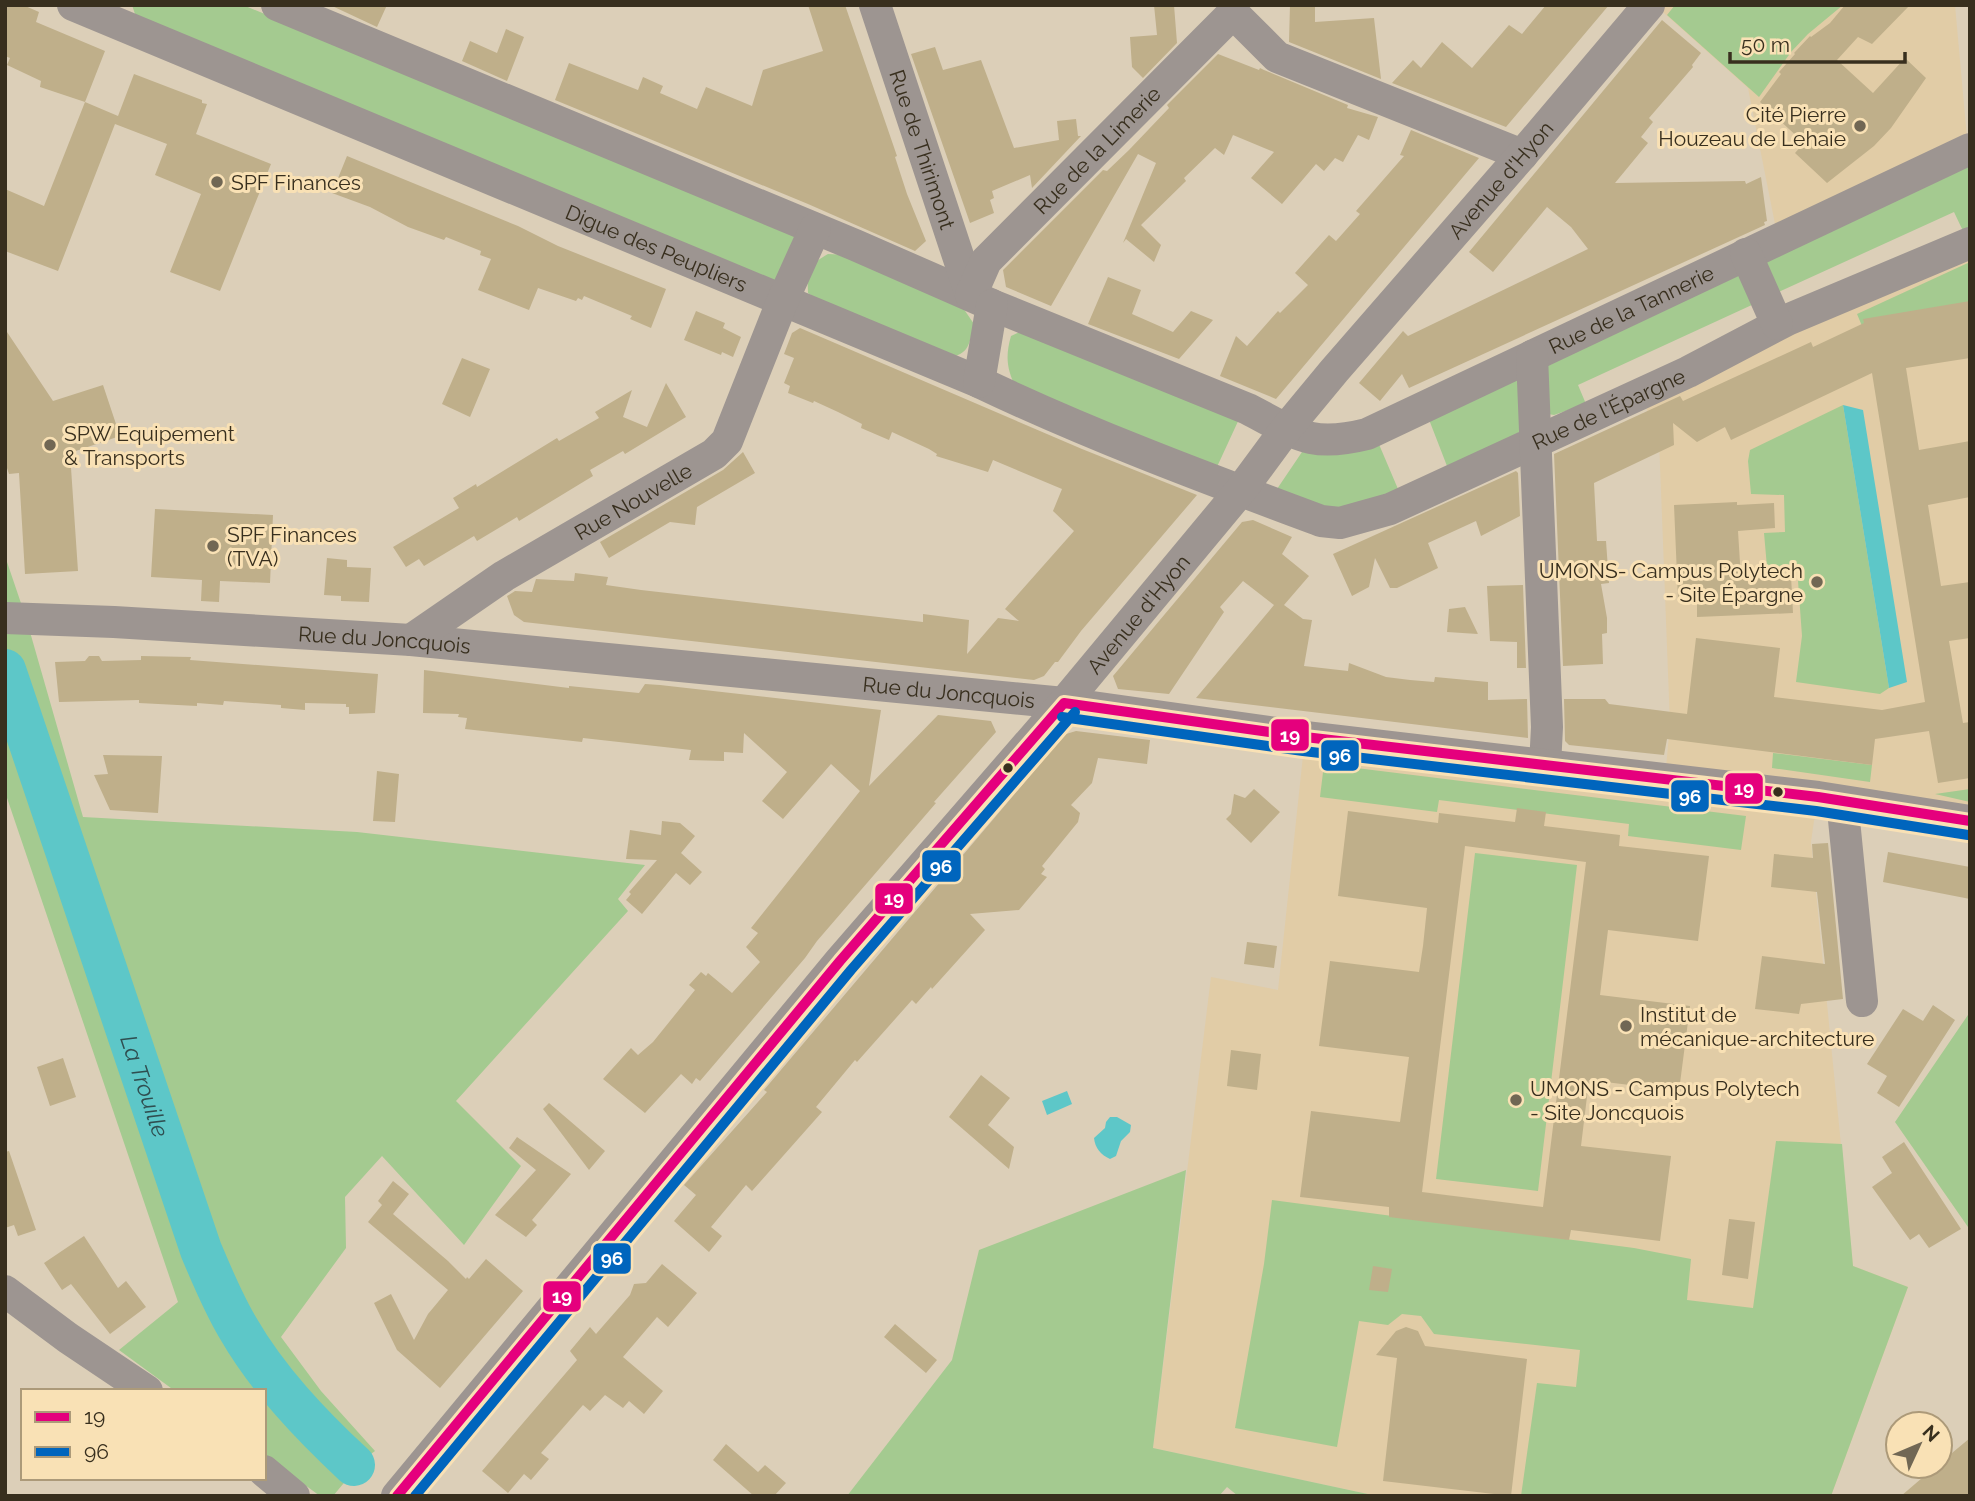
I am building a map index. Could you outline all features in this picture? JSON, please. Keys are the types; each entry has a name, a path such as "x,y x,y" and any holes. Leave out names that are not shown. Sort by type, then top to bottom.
{"street":[{"path":"277,5 1248,409 1286,429"},
{"name":"Rue de Thirimont","path":"875,5 982,300"},
{"name":"Avenue d'Hyon","path":"404,1488 840,961 1063,703 1241,491 1286,429 1649,5"},
{"name":"Digue des Peupliers","path":"93,9 782,302 1241,491"},
{"name":"Rue de la Limerie","path":"982,300 986,261 1236,9 1277,57 1522,156"},
{"name":"Rue de la Tannerie","path":"1286,429 1314,441 1338,441 1367,434 1970,149"},
{"name":"Rue Nouvelle","path":"411,640 504,576 714,454 727,441 782,302 815,229"},
{"name":"Rue de l'Épargne","path":"1241,491 1321,521 1339,523 1390,509 1688,372 1777,324 1970,243"},
{"path":"1746,254 1777,324"},
{"path":"979,382 982,300"},
{"path":"1532,356 1546,713 1545,766"},
{"name":"Rue du Joncquois","path":"9,618 411,640 1063,703 1305,737 1766,791 1970,821"},
{"path":"1848,803 1844,820 1862,1001"},
{"path":"5,1291 68,1338 144,1389"},
{"path":"266,1473 294,1496"}],"shaded area":[{"name":"Cité Pierre Houzeau de Lehaie","path":"1655,5 1955,5 1968,149 1778,239 1748,88"},
{"name":"UMONS - Campus Polytech - Site Joncquois","path":"1970,243 1970,821 1817,799 1811,842 1853,1266 1908,1287 1831,1496 1377,1496 1153,1448 1211,977 1278,990 1305,737 1665,779 1670,724 1659,439 1640,393"}],"green space":[{"path":"132,5 243,5 793,234 798,247 774,281 136,17"},
{"path":"1675,5 1843,5 1791,52 1759,97 1667,15"},
{"path":"1970,162 1970,227 1963,231 1954,212 1774,294 1757,258"},
{"path":"828,254 848,255 959,302 974,324 965,351 948,358 826,306 808,293 808,280 810,270 816,262"},
{"path":"1970,262 1970,309 1862,326 1857,314"},
{"path":"1738,270 1754,304 1578,385 1586,404 1554,415 1548,414 1545,366"},
{"path":"1028,328 1240,417 1216,469 1016,388 1008,363 1009,343 1011,336"},
{"path":"1514,380 1519,382 1524,424 1517,435 1447,466 1428,417"},
{"path":"1843,405 1889,688 1880,694 1796,682 1802,636 1797,567 1767,567 1764,533 1785,532 1784,495 1751,494 1748,461 1750,450"},
{"path":"1378,442 1398,489 1364,505 1332,509 1277,489 1302,452 1324,454"},
{"path":"5,556 26,618 83,817 357,832 645,865 618,899 628,911 456,1101 521,1166 464,1245 382,1156 345,1197 346,1248 281,1337 321,1391 375,1451 363,1460 333,1496 320,1496 266,1456 266,1389 172,1389 119,1350 178,1302 5,792"},
{"path":"1773,753 1872,765 1870,782 1772,768"},
{"path":"1324,764 1746,816 1741,850 1628,836 1629,824 1439,800 1437,812 1320,797"},
{"path":"1970,789 1970,802 1935,794"},
{"path":"1475,853 1577,865 1538,1191 1436,1179"},
{"path":"1970,1012 1970,1227 1968,1227 1895,1122"},
{"path":"1776,1141 1842,1144 1853,1266 1908,1287 1831,1496 1521,1496 1537,1383 1576,1387 1580,1350 1434,1334 1421,1316 1402,1314 1388,1325 1359,1321 1337,1447 1235,1428 1264,1264 1272,1200 1634,1248 1691,1259 1687,1300 1753,1308"},
{"path":"1186,1170 1153,1448 1377,1496 1238,1496 1227,1487 1219,1496 847,1496 952,1360 979,1250"}],"water":[{"path":"1843,405 1863,410 1907,682 1889,688"},
{"path":"1067,1091 1072,1104 1047,1115 1042,1101"},
{"path":"1110,1117 1117,1117 1131,1125 1130,1132 1121,1141 1116,1156 1110,1159 1099,1151 1094,1138 1105,1128"}],"building":[{"path":"5,5 23,5 39,12 36,22 105,51 85,102 40,87 41,81 7,65 10,58 5,56"},
{"path":"330,5 387,5 377,27"},
{"path":"808,5 845,5 897,156 895,157 907,194 926,241 915,251 555,100 569,63 638,90 643,77 663,86 660,93 697,109 706,87 752,106 763,70 823,51"},
{"path":"1154,5 1174,5 1177,43 1143,78 1132,67 1130,37 1157,35"},
{"path":"1290,5 1315,5 1315,22 1374,18 1381,79 1289,42"},
{"path":"1546,5 1609,5 1506,127 1392,83 1413,60 1421,68 1442,42 1472,68 1509,25 1522,34"},
{"name":"Cité Pierre Houzeau de Lehaie","path":"1845,5 1910,5 1872,44 1858,37 1837,60 1873,93 1905,58 1926,78 1891,128 1874,146 1827,183 1795,153 1804,143 1760,102 1794,53 1810,36 1830,23"},
{"path":"1662,20 1701,53 1693,67 1649,118 1653,122 1641,137 1648,143 1615,183 1745,181 1746,184 1761,177 1767,221 1764,222 1765,225 1409,388 1402,374 1380,401 1359,383 1403,331 1408,336 1588,249 1571,227 1547,207 1493,272 1469,252"},
{"path":"506,29 524,37 507,81 462,61 470,41 497,53"},
{"path":"935,47 943,70 981,60 1014,148 1059,140 1057,121 1076,119 1078,136 1081,136 1032,188 1030,175 992,191 994,198 990,200 994,213 970,223 911,54"},
{"path":"1218,54 1259,70 1260,68 1348,105 1347,108 1378,117 1369,140 1358,135 1343,162 1335,158 1324,171 1316,164 1282,204 1251,178 1274,152 1233,135 1224,155 1215,148 1141,225 1161,245 1154,262 1126,239 1123,243 1156,163 1138,154 1051,306 1006,287 1003,270 1103,170 1107,171 1129,150 1169,108 1167,105"},
{"name":"SPF Finances","path":"134,74 207,104 196,134 271,164 220,291 170,272 201,194 155,175 167,144 115,124 58,271 5,251 5,189 44,206 85,102 118,116"},
{"path":"1411,130 1479,158 1276,399 1220,376 1236,336 1247,346 1278,311 1280,313 1308,285 1295,273 1329,235 1336,241 1360,214 1356,211 1404,156 1400,155"},
{"path":"347,156 666,289 651,328 630,319 632,316 584,296 582,300 578,298 576,301 538,288 529,310 478,290 491,259 480,255 481,251 446,237 444,240 408,227 370,207 332,193"},
{"path":"1108,277 1141,290 1132,314 1173,332 1191,311 1213,320 1179,359 1088,324"},
{"path":"1970,301 1970,358 1906,368 1919,450 1970,441 1970,497 1928,505 1941,586 1970,582 1970,638 1949,641 1963,723 1970,722 1970,778 1938,783 1929,731 1875,739 1872,765 1667,739 1664,755 1569,745 1565,741 1564,699 1605,699 1609,704 1687,714 1696,638 1780,648 1774,697 1882,710 1925,702 1872,373 1731,440 1725,427 1697,442 1673,423 1674,445 1594,483 1597,541 1606,541 1609,583 1601,584 1607,618 1607,633 1602,634 1603,664 1563,666 1554,454 1680,396 1683,401 1811,342 1813,347 1864,323 1863,319"},
{"path":"696,311 725,323 723,328 741,337 733,357 684,340"},
{"path":"800,328 1082,449 1197,495 1081,631 1058,662 1055,662 1044,676 1034,680 524,622 514,615 507,596 515,591 532,592 536,579 574,581 575,573 608,577 606,585 641,590 923,622 923,614 969,620 967,654 998,618 1019,621 1005,609 1074,531 1053,511 1062,489 993,460 988,472 936,456 937,454 929,449 892,432 889,440 861,428 862,424 838,412 788,393 790,386 784,383 794,358 784,354 792,333"},
{"name":"SPW Equipement & Transports","path":"5,329 53,401 103,385 120,436 70,453 78,571 25,574 19,473 9,474 5,462"},
{"path":"462,358 490,369 470,417 442,404"},
{"path":"666,383 686,417 625,454 623,451 590,470 593,476 519,521 517,517 477,541 474,536 424,566 419,559 406,567 393,547 459,508 453,498 476,484 477,487 557,438 559,441 599,418 595,412 632,390 623,417 647,427"},
{"path":"743,452 755,473 697,507 695,525 670,522 609,558 600,542 723,470"},
{"path":"1516,471 1520,516 1481,536 1476,521 1428,543 1438,568 1397,588 1390,588 1375,558 1369,587 1352,596 1333,554"},
{"path":"1737,502 1737,505 1774,503 1775,528 1738,531 1741,579 1791,576 1793,613 1697,617 1697,598 1678,599 1674,505"},
{"name":"SPF Finances (TVA)","path":"155,509 273,515 270,583 220,581 219,602 201,601 202,580 151,577"},
{"path":"1253,520 1292,537 1282,554 1309,576 1284,605 1303,619 1312,620 1304,666 1348,671 1349,663 1386,677 1434,682 1435,677 1488,682 1488,700 1527,699 1528,738 1196,698 1274,605 1243,581 1220,607 1224,612 1169,694 1118,689 1113,676 1242,522"},
{"path":"327,558 347,560 347,567 371,568 369,602 341,601 341,596 324,595"},
{"path":"1523,585 1526,668 1517,668 1517,642 1490,641 1487,586"},
{"path":"1465,607 1478,634 1447,632 1449,609"},
{"path":"89,656 99,656 102,661 141,660 141,656 191,657 190,660 378,674 375,713 349,714 346,704 305,703 305,710 281,708 281,705 224,701 223,705 197,703 197,706 139,703 139,700 59,702 55,662 85,661"},
{"path":"424,670 569,688 639,693 645,684 660,685 881,710 869,786 938,715 991,721 996,732 700,1081 696,1078 692,1084 681,1074 645,1113 603,1079 631,1048 638,1055 653,1042 695,990 689,985 701,972 706,976 708,973 732,993 760,962 746,947 758,933 751,928 860,791 831,764 783,819 762,801 787,772 744,733 743,753 724,752 724,761 689,760 691,750 583,738 582,742 465,729 467,718 458,717 459,714 423,713"},
{"path":"1076,731 1150,740 1147,764 1098,758 1092,783 1071,805 1080,813 1078,822 1042,866 1045,869 1041,874 1047,877 1019,910 970,914 985,930 932,989 931,987 916,1004 912,1000 857,1062 855,1060 816,1107 822,1112 752,1191 746,1185 711,1227 722,1236 709,1252 674,1221 696,1195 684,1185 767,1092 764,1090 1051,751 1066,734"},
{"path":"103,755 162,756 158,813 110,810 94,775 108,774"},
{"path":"377,771 399,774 395,822 373,821"},
{"path":"1254,789 1280,812 1251,843 1226,819 1231,814 1234,794 1245,798"},
{"name":"Institut de mécanique-architecture","path":"1517,808 1546,812 1544,826 1620,835 1619,846 1709,856 1698,941 1608,930 1600,995 1690,1006 1679,1091 1589,1080 1581,1146 1671,1156 1660,1241 1571,1230 1569,1240 1389,1217 1389,1207 1300,1197 1311,1111 1400,1122 1409,1057 1319,1046 1330,961 1419,972 1423,946 1427,908 1338,896 1348,811 1438,823 1439,813 1515,822","holes":["1465,846 1586,862 1543,1207 1422,1192"]},
{"path":"662,821 680,823 695,836 681,853 702,872 690,885 676,873 642,914 626,900 631,894 629,892 657,860 626,859 630,830 661,835"},
{"path":"1828,843 1843,999 1801,1004 1799,1014 1755,1009 1762,956 1825,964 1817,892 1771,887 1774,854 1813,858 1812,844"},
{"path":"1888,852 1970,867 1970,899 1883,882"},
{"path":"1247,942 1277,946 1274,968 1244,964"},
{"path":"1933,1005 1955,1020 1899,1107 1877,1093 1887,1076 1867,1064 1903,1009 1923,1021"},
{"path":"1231,1050 1261,1054 1257,1090 1227,1086"},
{"path":"63,1058 76,1097 50,1106 37,1067"},
{"path":"981,1075 1010,1098 988,1125 1014,1147 1009,1169 949,1117"},
{"path":"549,1103 605,1151 589,1170 543,1109"},
{"path":"517,1137 571,1174 532,1220 537,1225 526,1237 495,1215 536,1170 509,1148"},
{"path":"1904,1142 1961,1229 1929,1248 1919,1234 1910,1240 1872,1187 1892,1173 1882,1157"},
{"path":"9,1151 36,1230 18,1236 14,1225 5,1228 5,1152"},
{"path":"393,1181 409,1194 393,1214 466,1279 469,1279 486,1259 523,1291 440,1388 397,1350 374,1303 391,1294 414,1340 428,1314 448,1290 368,1222 382,1205 378,1201"},
{"path":"1729,1219 1755,1222 1748,1279 1722,1275"},
{"path":"84,1236 118,1288 126,1281 146,1307 110,1334 71,1284 62,1290 44,1263"},
{"path":"662,1264 697,1293 668,1327 657,1317 623,1357 663,1391 644,1414 629,1401 623,1408 605,1395 590,1411 583,1405 541,1453 549,1459 531,1480 524,1474 508,1493 482,1471 577,1360 570,1351 590,1327 596,1334 630,1295 634,1284 646,1283"},
{"path":"1373,1266 1392,1269 1388,1292 1369,1290"},
{"path":"895,1324 937,1360 926,1373 884,1337"},
{"path":"1406,1327 1418,1331 1425,1346 1527,1359 1511,1496 1383,1481 1397,1358 1376,1355 1396,1331"},
{"path":"1970,1438 1970,1496 1901,1496 1920,1480 1954,1480 1954,1451"},
{"path":"726,1444 758,1472 765,1465 786,1483 774,1496 754,1496 713,1460"}],"waterway":[{"name":"La Trouille","path":"5,670 201,1250 214,1280 233,1319 263,1366 306,1418 354,1465"}],"transit line":[{"name":"19","path":"1064,703 1305,737 1818,797 1970,821"},
{"name":"19","path":"397,1496 840,961 1064,703"},
{"name":"96","path":"415,1496 851,970 1075,712"},
{"name":"96","path":"1062,717 1303,751 1816,811 1968,835"}],"place":[{"name":"Cité Pierre Houzeau de Lehaie","path":"1860,126"},
{"name":"SPF Finances","path":"217,182"},
{"name":"SPW Equipement & Transports","path":"50,445"},
{"name":"SPF Finances (TVA)","path":"213,546"},
{"name":"UMONS- Campus Polytech - Site Épargne","path":"1817,582"},
{"name":"Institut de mécanique-architecture","path":"1626,1026"},
{"name":"UMONS - Campus Polytech - Site Joncquois","path":"1516,1100"}]}
